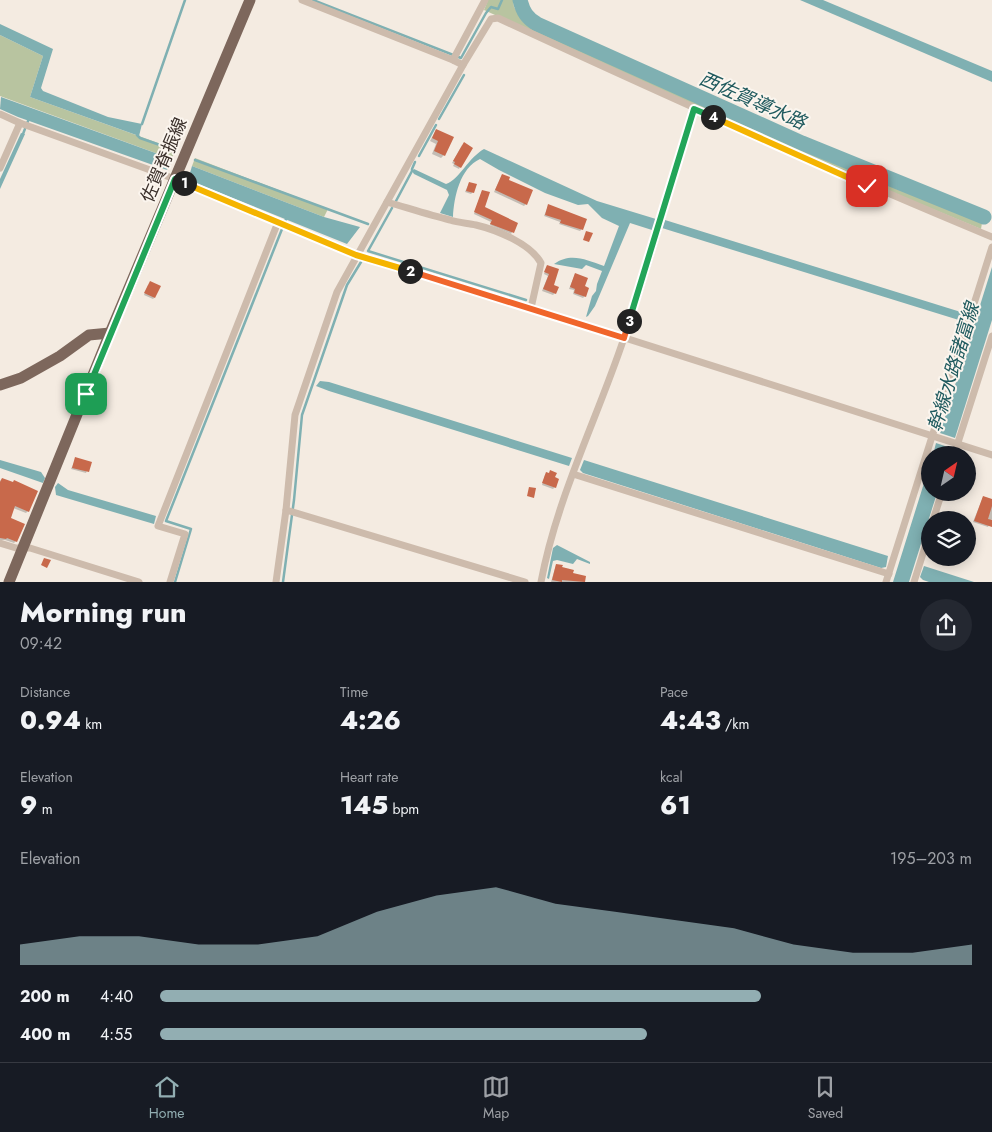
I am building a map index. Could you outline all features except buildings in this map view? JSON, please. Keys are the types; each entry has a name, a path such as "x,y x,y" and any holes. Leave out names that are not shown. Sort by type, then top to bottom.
{"main road":[{"name":"佐賀脊振線","path":"9,582 110,333 250,0"},
{"path":"0,385 21,378 60,356 89,335 110,333"}],"street":[{"path":"302,0 463,65"},
{"path":"453,60 485,0"},
{"path":"276,582 286,510 295,415 337,292 463,65 491,19 498,18 694,109 867,186 992,237"},
{"path":"541,582 545,560 573,474 624,338 694,109"},
{"path":"0,114 175,179 356,255 992,454"},
{"path":"0,168 20,123"},
{"path":"387,202 453,221 484,227 499,232 523,246 539,258 541,263 530,308"},
{"path":"170,582 185,534 158,526 278,222"},
{"path":"886,582 936,437 992,247"},
{"path":"954,443 992,336"},
{"path":"573,474 889,574"},
{"path":"286,510 525,582"},
{"path":"0,543 16,548 30,548 139,582"},
{"path":"914,582 921,560"}],"green space":[{"path":"488,0 513,0 514,7 523,22 837,164 982,223 981,229 862,180 484,10"},
{"path":"0,35 43,56 30,97 175,149 172,159 0,96"},
{"path":"195,158 328,209 324,217 192,166"}],"water":[{"path":"800,0 823,0 992,71 992,82"},
{"path":"0,24 53,49 41,88 43,91 108,117 142,124 139,136 30,97 43,56 0,35"},
{"path":"1,97 172,159 167,170 18,117 0,109"},
{"path":"21,133 25,134 0,189 0,179"},
{"path":"484,149 597,201 656,219 652,230 630,223 595,306 588,316 586,317 602,271 586,265 582,269 554,264 566,258 579,258 604,266 619,226 602,218 588,204 578,205 545,193 480,159 467,169 459,184 453,217 440,213 449,195 447,190 414,174 412,171 414,169 446,184 456,178 473,158"},
{"path":"192,166 324,217 360,227 347,244 188,180"},
{"path":"665,220 964,313 962,321 662,228"},
{"path":"992,267 992,320 955,438 940,433"},
{"path":"320,381 329,382 572,458 569,466 329,391 316,386"},
{"path":"0,460 41,472 45,478 43,483 0,468"},
{"path":"584,460 888,556 886,567 881,568 583,473 580,470"},
{"path":"58,483 68,490 156,516 154,524 56,495 55,487"},
{"path":"921,493 921,501 934,501 931,511 921,511 921,544 909,582 893,582"},
{"path":"557,545 590,562 590,564 577,559 573,564 557,560 553,561 549,579 547,578 553,548"},
{"path":"924,566 974,582 929,582 920,577"}],"waterway":[{"path":"142,124 185,0"},
{"path":"313,0 461,58 486,13 491,7 498,9 502,0"},
{"name":"西佐賀導水路","path":"520,0 526,14 537,24 802,143 984,217"},
{"path":"439,119 464,75"},
{"path":"23,134 28,121"},
{"path":"419,156 436,125"},
{"path":"137,135 140,138 174,150"},
{"path":"195,160 368,224"},
{"path":"396,201 415,162"},
{"path":"392,208 368,251 526,300"},
{"path":"175,582 191,529 166,521 286,219"},
{"path":"283,582 294,500 302,415 347,285 361,262"}],"route":[{"path":"86,394 175,179 356,255 624,338 694,109 867,186"}],"water label":[{"name":"幹線水路諸富線","path":"953,367"}]}
